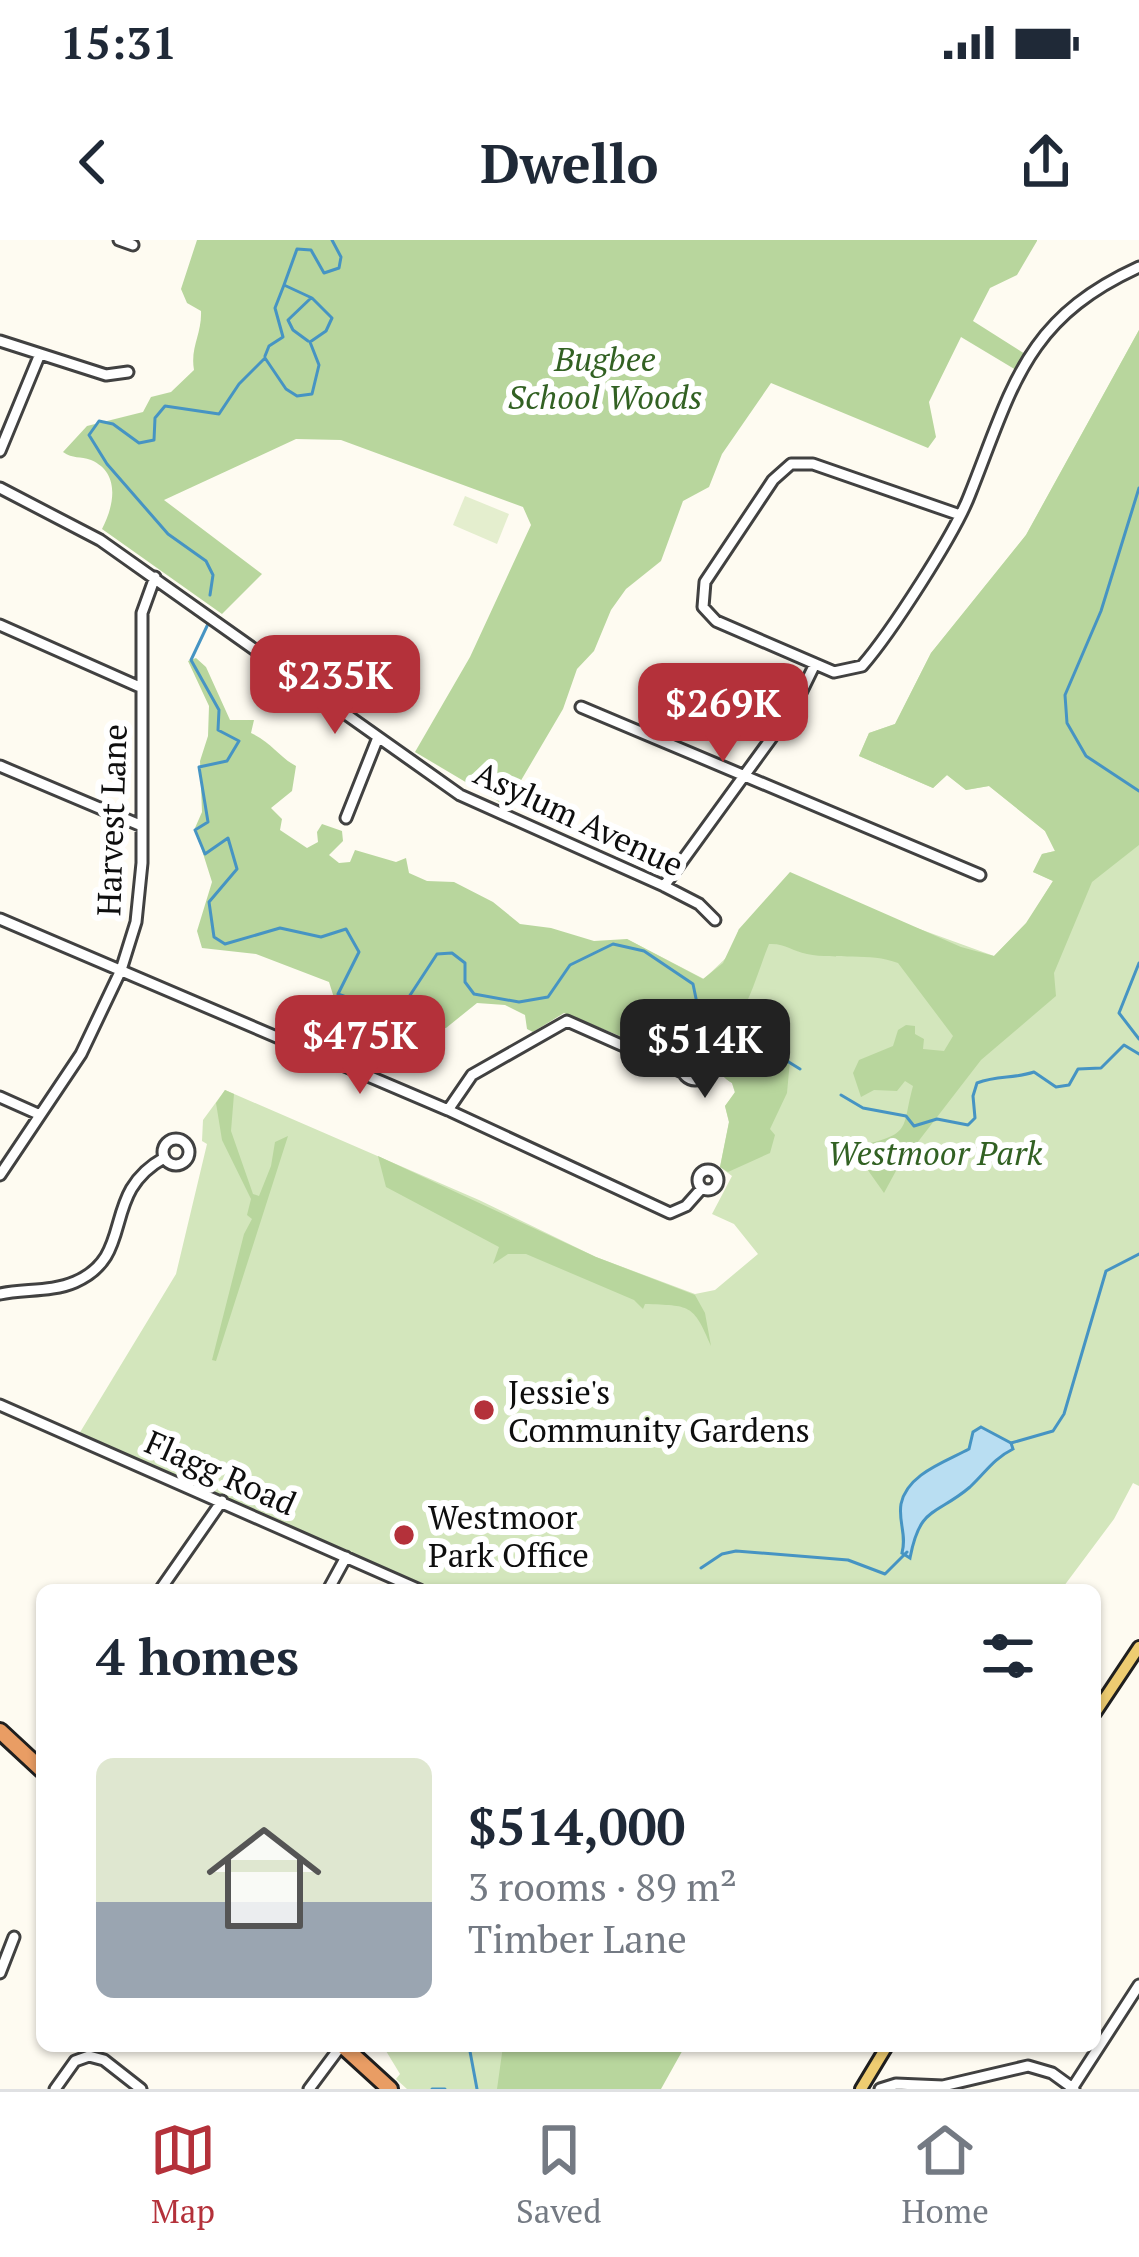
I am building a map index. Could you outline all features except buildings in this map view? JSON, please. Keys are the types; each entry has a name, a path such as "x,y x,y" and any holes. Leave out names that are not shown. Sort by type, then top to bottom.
{"highway":[{"path":"0,1731 36,1760"},
{"path":"349,2052 390,2089"}],"main road":[{"path":"1101,1704 1139,1647"},
{"path":"861,2089 883,2052"}],"street":[{"path":"119,240 133,245"},
{"path":"960,515 808,462 791,464 778,472 705,583 701,600 716,621 815,664 844,673 866,662 960,515 1003,403 1044,334 1076,300 1139,267"},
{"path":"0,341 106,375 128,372"},
{"path":"0,451 40,354"},
{"name":"Asylum Avenue","path":"0,488 75,524 377,740 484,808 664,886 699,904 715,920"},
{"name":"Harvest Lane","path":"0,1175 81,1054 121,970 136,922 142,826 143,602 155,577"},
{"path":"0,625 142,688"},
{"path":"664,886 794,707 815,664"},
{"path":"581,707 980,875"},
{"path":"346,818 377,740"},
{"path":"0,766 142,826"},
{"path":"0,919 448,1110 670,1213 679,1212 702,1188"},
{"path":"448,1110 472,1075 567,1021 682,1072"},
{"path":"0,1097 38,1114"},
{"path":"0,1292 67,1285 90,1273 113,1244 133,1180 164,1158"},
{"name":"Flagg Road","path":"0,1405 407,1584"},
{"path":"164,1584 222,1501"},
{"path":"331,1584 346,1557"},
{"path":"0,1973 14,1936"},
{"path":"1101,2044 1139,1985"},
{"path":"309,2089 337,2052"},
{"path":"880,2089 896,2084 944,2086 1028,2066 1052,2073 1073,2088 1096,2052"},
{"path":"55,2089 75,2061 89,2056 104,2060 141,2089"},
{"path":"874,2066 896,2084"}],"green space":[{"name":"Bugbee School Woods","path":"197,240 1037,241 1017,275 990,288 973,321 1025,354 1016,370 961,337 929,402 936,437 928,448 771,383 722,454 709,487 683,501 661,561 626,589 611,610 594,651 577,669 563,709 506,806 415,752 470,657 531,525 523,507 341,440 296,439 164,500 262,574 222,614 102,529 112,500 107,473 91,460 63,452 87,426 143,412 151,397 171,392 194,370 201,311 187,303 181,289"},
{"name":"Westmoor Park","path":"1139,330 1139,1486 1133,1483 1114,1519 1065,1584 415,1584 79,1434 176,1274 207,1144 202,1141 203,1120 225,1090 479,1200 596,1257 695,1294 715,1290 758,1254 734,1224 712,1214 732,1176 720,1167 729,1122 725,1106 735,1093 732,1083 696,1047 676,1059 564,1012 627,939 704,979 730,954 739,929 914,927 994,956 1027,923 1053,881 1033,872 1042,854 1055,851 1045,831 989,786 966,790 947,775 933,788 859,756 869,733 895,724 931,653 1026,535"},
{"path":"1139,330 1139,845 1092,882 1054,973 1056,996 981,1060 897,1169 884,1193 860,1159 866,1144 891,1136 903,1126 913,1086 905,1081 897,1091 874,1090 861,1097 853,1073 859,1060 893,1046 898,1030 906,1025 915,1026 915,1034 924,1039 923,1049 944,1051 953,1036 898,963 807,954 769,944 735,1024 790,1060 787,1093 770,1129 775,1135 770,1153 728,1172 720,1167 729,1122 725,1106 735,1092 732,1083 696,1047 676,1059 564,1013 533,1032 527,1029 525,1015 505,1005 477,1003 446,1028 409,1031 415,1016 412,1008 388,1018 335,1001 329,982 256,954 202,948 197,931 212,882 195,828 202,812 200,761 208,736 209,706 188,661 196,658 206,667 230,720 254,720 251,733 296,766 292,791 271,808 282,819 280,830 307,848 318,842 322,824 342,831 343,841 329,855 339,863 350,862 355,850 396,862 406,858 409,873 427,881 454,882 493,902 520,924 594,941 627,939 703,979 723,963 739,929 790,872 961,947 994,956 1026,923 1053,881 1033,872 1042,854 1055,851 1045,831 989,786 966,790 947,775 933,788 859,756 869,733 895,724 931,653 1026,535"},
{"path":"465,496 509,514 497,544 453,525"},
{"path":"225,1090 234,1094 231,1131 253,1194 259,1196 275,1142 288,1136 216,1361 212,1360 244,1234 252,1219 247,1215 251,1199 222,1140 216,1103"},
{"path":"378,1156 596,1257 695,1295 705,1313 711,1346 694,1314 681,1307 645,1304 643,1309 634,1300 526,1254 508,1254 493,1264 499,1247 386,1187"},
{"path":"387,2052 650,2052 628,2089 407,2089 396,2079 400,2074"},
{"path":"502,2052 682,2052 661,2089 497,2089"}],"water":[{"path":"981,1427 1011,1443 1013,1449 924,1520 910,1558 902,1553 900,1510 905,1494 928,1470 969,1449 973,1432"}],"waterway":[{"path":"210,595 213,575 206,561 168,534 107,464 89,435 99,421 113,424 139,443 154,440 155,418 165,406 219,414 265,358 286,389 297,396 312,394 319,365 310,342 326,331 332,318 312,298 284,285 297,249 311,250 324,273 339,268 341,257 332,240"},
{"path":"265,356 269,346 283,337 275,308 284,285"},
{"path":"308,341 288,320 311,298"},
{"path":"1139,488 1101,611 1065,695 1067,723 1086,756 1139,791"},
{"path":"208,624 191,660 219,710 218,730 239,741 227,761 199,767 208,822 195,830 205,854 228,838 237,869 209,902 214,937 225,944 280,928 321,937 346,929 359,952 338,994 389,1013 403,1006 437,954 452,953 465,963 465,982 474,994 519,1002 548,997 570,965 613,944 644,951 693,984 699,1013 719,1019 800,1069"},
{"path":"1139,963 1119,1013 1139,1039"},
{"path":"841,1095 863,1108 906,1116 914,1126 937,1119 968,1125 975,1118 977,1083 1034,1072 1056,1087 1069,1085 1078,1069 1101,1068 1124,1045 1139,1054"},
{"path":"1011,1443 1053,1431 1064,1414 1106,1271 1139,1254"},
{"path":"701,1568 736,1551 848,1560 885,1574 907,1552"},
{"path":"470,2052 477,2089"},
{"path":"432,2089 445,2089"}],"place":[{"name":"Jessie's Community Gardens","path":"484,1410"},
{"name":"Westmoor Park Office","path":"404,1535"}]}
